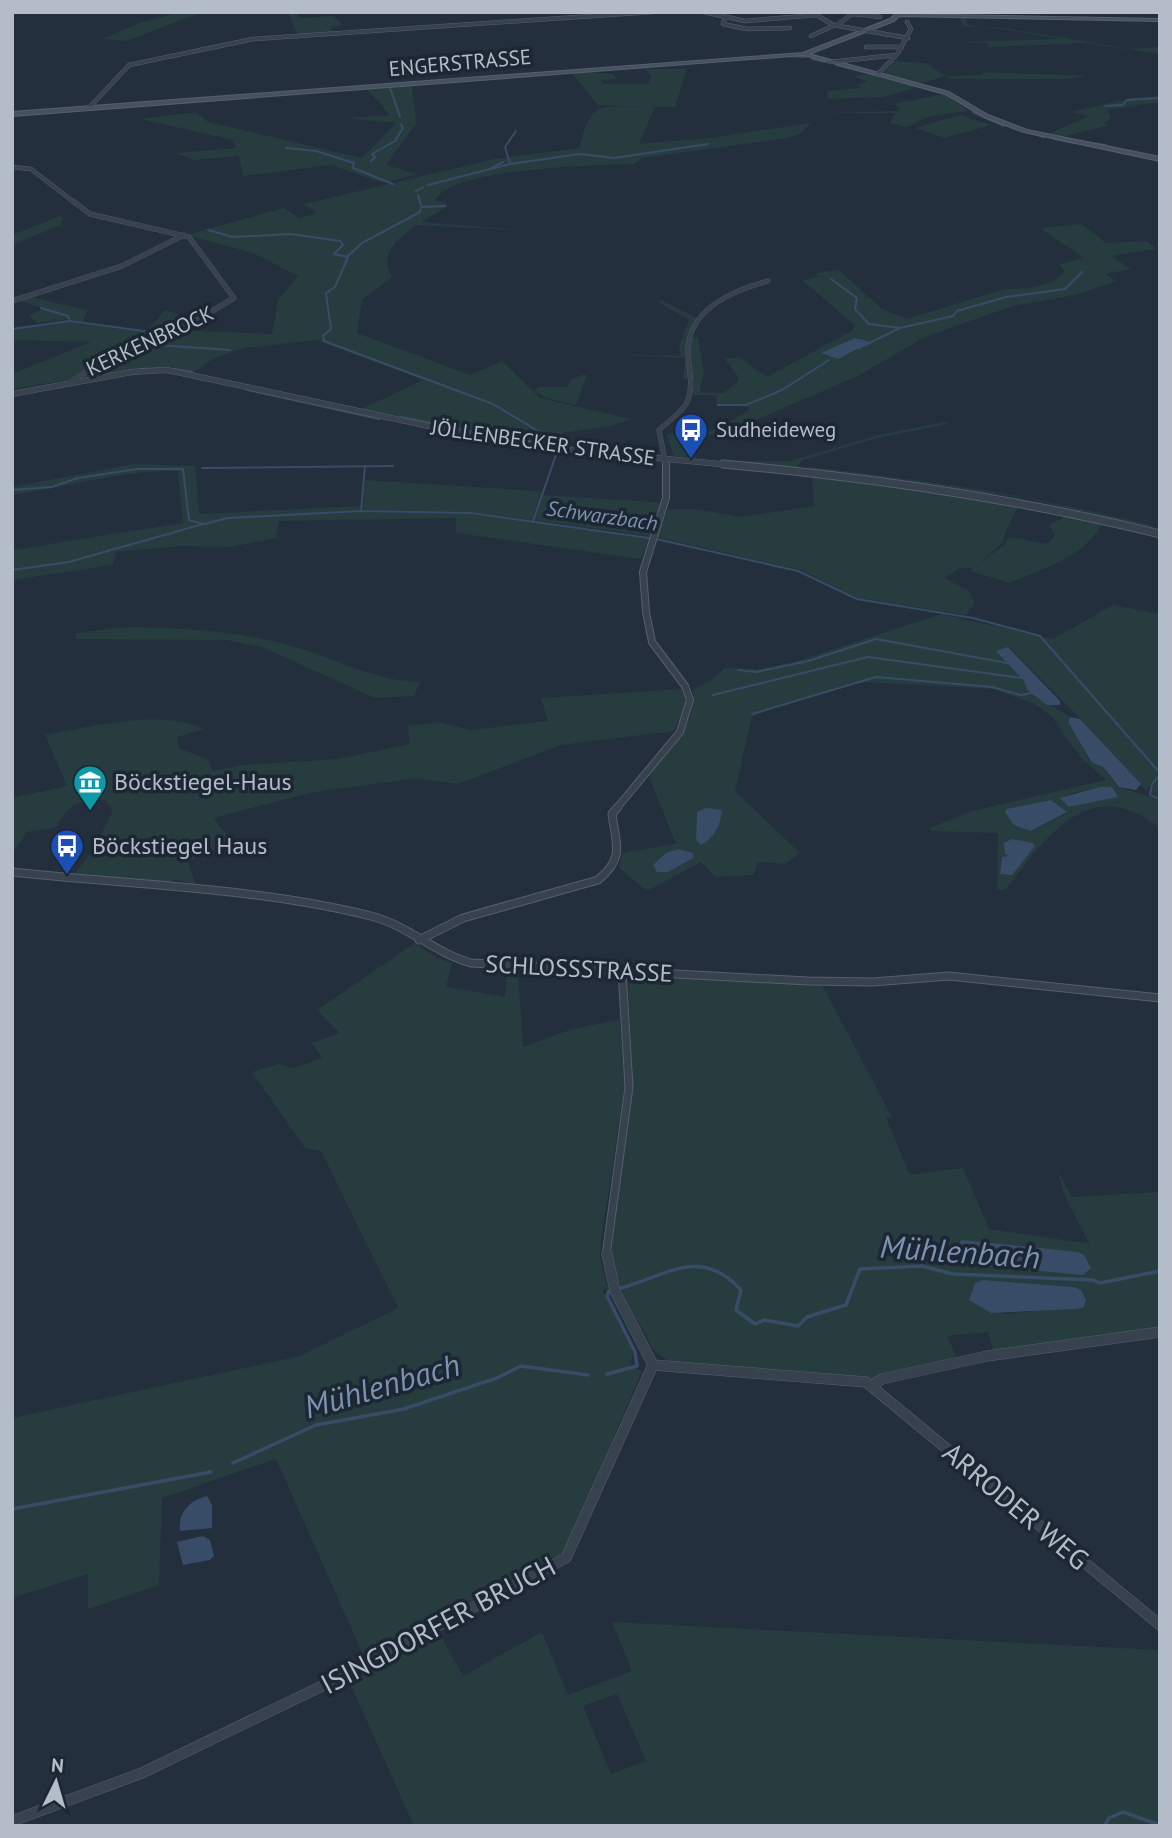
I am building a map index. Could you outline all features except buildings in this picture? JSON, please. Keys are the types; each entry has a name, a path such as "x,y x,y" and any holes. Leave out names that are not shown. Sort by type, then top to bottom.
{"main road":[{"name":"ENGERSTRASSE","path":"12,114 804,54 901,14"},
{"path":"901,14 1160,20"},
{"path":"804,54 950,94 986,117 1026,131 1160,159"}],"street":[{"path":"89,108 129,65 254,39 652,12"},
{"path":"704,12 724,18 782,20 816,15"},
{"path":"811,12 836,25 908,38"},
{"path":"811,36 836,25 852,14 880,17"},
{"path":"724,18 723,24 743,29 790,28"},
{"path":"878,74 908,38 911,29 907,22"},
{"path":"866,47 880,44 902,47"},
{"path":"830,62 896,55"},
{"path":"12,167 31,169 90,214 184,235"},
{"path":"12,301 127,265 153,254 184,235"},
{"name":"KERKENBROCK","path":"69,383 68,381 119,351 198,319 233,300 189,237 184,235"},
{"path":"419,940 463,918 598,880 617,863 619,852 612,814 680,732 690,700 685,685 650,637 643,572 651,538 665,506 666,460 664,438 659,430 687,402 692,370 688,350 694,327 732,293 768,281"},
{"name":"JÖLLENBECKER STRASSE","path":"12,394 142,370 167,370 481,438 666,460 836,475 966,492 1065,510 1160,534"},
{"name":"SCHLOSSSTRASSE","path":"12,872 237,892 377,918 441,955 471,963 825,982 873,982 949,976 1160,998"},
{"path":"622,971 629,1087 606,1259 615,1291 653,1366 860,1381 872,1385 882,1379 987,1356 1160,1332"},
{"name":"ISINGDORFER BRUCH","path":"12,1821 154,1768 347,1674 566,1559 653,1366"},
{"name":"ARRODER WEG","path":"872,1385 1160,1625"}],"green space":[{"path":"180,12 203,12 126,41 103,39 139,23"},
{"path":"288,12 302,12 297,14 301,18 333,16 343,25 330,28 333,34 298,35"},
{"path":"959,16 965,17 967,24 976,26 1004,28 1130,49 1160,47 1160,54 1085,43 990,47 987,43 955,42 1060,39 1003,29 963,26"},
{"path":"893,61 926,63 945,76 920,84 884,74"},
{"path":"645,69 687,69 675,107 655,107 639,144 710,138 811,123 799,134 788,138 642,158 634,164 527,170 467,181 447,189 436,200 448,204 446,207 421,222 532,231 417,225 396,242 389,254 387,261 392,278 362,299 357,333 470,375 502,361 540,398 631,419 614,425 563,433 559,444 482,433 362,409 423,380 316,340 244,348 214,358 193,372 141,368 12,389 12,374 91,342 12,340 12,329 69,322 156,334 176,330 272,334 278,300 298,276 253,253 190,236 193,233 284,208 299,218 316,213 304,204 494,159 579,148 593,113 607,107 645,107 598,105 570,71 613,74 617,79 601,80 603,84 648,84 651,76"},
{"path":"984,72 1089,76 1067,79 950,79 945,76 982,75"},
{"path":"868,74 918,87 883,97 828,99 827,91 861,88 856,85 867,81 853,76"},
{"path":"412,84 416,124 386,165 418,174 383,183 331,165 243,176 239,156 193,160 176,153 236,148 233,140 141,119 196,112 208,122 362,158 396,123 347,118 390,115 366,88"},
{"path":"943,94 969,111 930,116 907,127 890,123 895,113 820,113 898,111 899,108 894,104"},
{"path":"1160,96 1160,102 1107,110 1111,118 1104,123 1109,125 1061,137 1046,135 1089,116 1071,112 1132,98"},
{"path":"960,115 991,125 945,138 915,128"},
{"path":"63,217 61,225 12,245 12,235"},
{"path":"1081,224 1106,243 1147,241 1156,249 1111,256 1131,269 1105,274 1116,281 1076,295 1013,306 923,338 858,376 718,436 702,434 721,427 749,410 748,407 716,405 717,396 692,395 693,380 683,379 685,358 603,354 681,356 679,346 689,320 658,302 661,300 697,318 687,336 698,338 704,371 700,392 724,393 738,381 737,375 725,359 739,357 767,377 853,330 855,325 802,280 818,277 816,273 839,270 882,309 907,319 1004,289 1029,288 1052,281 1065,272 1059,264 1084,258 1040,228"},
{"path":"31,297 87,310 83,322 70,319 37,323 29,316 43,308 20,301"},
{"path":"165,310 194,319 163,332 147,331"},
{"path":"587,375 576,405 546,398 534,391 539,387 568,387 570,380"},
{"path":"945,422 948,424 878,438 803,460 797,467 719,461 790,461 878,435"},
{"path":"666,434 700,435 695,458 674,456"},
{"path":"134,464 195,466 199,514 360,506 360,510 278,516 361,512 470,514 649,539 641,559 456,533 456,518 279,521 276,538 230,547 180,546 116,552 113,565 12,580 12,550 183,523 178,471 136,473 12,495 12,487"},
{"path":"810,467 1002,493 1040,500 1139,522 1160,531 1026,498 808,469"},
{"path":"812,475 1019,506 1002,543 975,568 960,568 944,578 969,591 975,603 966,615 858,598 801,570 657,537 668,509 693,509 741,517 814,506"},
{"path":"365,480 541,492 532,520 471,512 363,510"},
{"path":"543,495 662,504 650,536 534,520"},
{"path":"1066,512 1103,523 1095,535 1074,553 1010,583 970,571 1005,544 1009,537 1047,544 1055,535 1049,525 1061,519"},
{"path":"1113,605 1160,614 1160,798 1149,791 1156,778 1146,791 1080,718 1009,647 997,651 1024,681 1027,691 1069,716 1068,722 1091,763 1103,768 1118,787 1160,800 1160,828 1134,812 1111,807 1090,809 1071,818 1054,832 1005,890 997,890 998,833 931,831 930,828 972,811 1106,780 1081,758 1052,717 1035,704 993,689 863,682 786,703 752,717 735,791 800,853 785,864 757,862 754,875 716,877 701,862 647,891 619,868 622,853 676,844 648,774 673,746 686,726 691,715 693,690 713,679 725,668 760,669 794,662 941,614 1053,639","holes":["1100,787 1117,797 1069,807 1073,793","1051,800 1067,813 1031,831 1006,809"]},
{"path":"127,627 193,630 259,638 302,649 375,675 420,682 414,696 375,698 264,648 227,640 76,639 75,633"},
{"path":"682,689 686,703 674,731 561,745 458,784 416,778 309,793 213,818 237,846 205,852 188,862 196,885 174,879 172,883 73,876 89,855 100,847 95,846 113,811 106,800 76,804 56,827 27,832 12,854 12,798 67,786 45,735 125,721 167,720 187,723 204,729 177,737 179,748 208,760 213,771 243,765 338,759 410,744 408,726 439,722 470,730 548,721 541,698"},
{"path":"415,943 437,958 452,963 446,987 505,997 507,970 518,971 523,1047 572,1029 619,1020 625,1084 601,1241 600,1258 608,1288 602,1290 633,1353 630,1367 642,1371 564,1553 364,1657 276,1459 162,1498 159,1585 88,1609 88,1574 12,1598 12,1418 300,1356 398,1308 321,1151 305,1148 252,1072 279,1064 294,1068 322,1058 312,1043 340,1033 317,1010"},
{"path":"639,974 822,985 892,1117 886,1118 910,1175 963,1168 989,1229 1090,1244 1067,1201 1056,1169 1072,1197 1160,1192 1160,1329 994,1352 988,1332 947,1336 958,1360 870,1378 672,1363 654,1351 625,1298 611,1259 618,1186 633,1087 628,979","holes":["983,1280 1074,1287 1081,1290 1084,1307 1002,1314"]},
{"path":"612,1622 1160,1650 1160,1826 414,1826 348,1679 438,1631 463,1676 542,1632 568,1695 632,1671","holes":["617,1694 646,1761 611,1774 583,1706"]}],"water":[{"path":"855,338 870,342 838,359 821,353"},
{"path":"1008,647 1060,701 1060,705 1047,705 1027,690 1024,681 996,651"},
{"path":"1070,717 1080,719 1141,784 1136,790 1119,787 1103,767 1092,763 1068,722"},
{"path":"1100,787 1112,787 1118,797 1069,807 1060,798"},
{"path":"1051,800 1067,812 1031,831 1014,825 1005,812 1006,809"},
{"path":"706,808 722,810 713,835 701,845 696,840 697,812"},
{"path":"1012,839 1033,843 1035,846 1012,875 1000,874 1002,857 1009,856 1005,854 1004,843"},
{"path":"678,849 693,853 693,858 668,872 657,872 653,865 666,853"},
{"path":"960,1241 1078,1252 1084,1255 1091,1268 1083,1275 964,1264"},
{"path":"983,1280 1074,1287 1081,1290 1086,1300 1084,1307 1076,1309 991,1313 969,1300 975,1283"},
{"path":"207,1496 212,1505 212,1528 180,1531 181,1518 186,1508"},
{"path":"203,1536 210,1540 214,1556 210,1560 183,1565 177,1542"}],"waterway":[{"path":"786,56 806,57"},
{"path":"812,59 825,62"},
{"path":"836,65 875,75"},
{"path":"390,88 400,117"},
{"path":"1105,106 1123,105 1127,100 1160,98"},
{"path":"973,112 1004,126"},
{"path":"371,161 375,157 372,154 395,141 403,128 401,124"},
{"path":"1012,128 1044,137"},
{"path":"510,164 505,147 516,131"},
{"path":"1054,139 1075,143"},
{"path":"1085,142 1106,145"},
{"path":"510,164 580,154 614,158 708,144"},
{"path":"286,148 316,151 354,163 353,168 393,184"},
{"path":"492,168 503,162"},
{"path":"428,185 510,164"},
{"path":"416,191 423,187"},
{"path":"418,195 421,205"},
{"path":"348,256 362,243 420,212 421,207 445,206"},
{"path":"208,230 233,237 291,234 340,241 343,245 334,254 348,257 335,287 326,293 331,329 323,336 324,341 493,404 538,431 521,440 561,445"},
{"path":"900,328 953,316 957,311 1006,297 1065,289 1082,272"},
{"path":"831,279 857,298 855,309 869,324 900,328"},
{"path":"41,308 68,316 70,321"},
{"path":"12,329 70,321"},
{"path":"70,321 158,333"},
{"path":"859,348 900,328"},
{"path":"142,344 230,350"},
{"path":"718,405 746,405 782,390 829,360"},
{"path":"140,369 164,368"},
{"path":"175,369 192,372"},
{"path":"247,390 379,419"},
{"path":"401,417 518,440"},
{"path":"533,521 557,452"},
{"path":"202,468 365,466"},
{"path":"361,511 365,466"},
{"path":"365,466 393,466"},
{"name":"Schwarzbach","path":"12,490 52,487 78,478 137,469 183,469 189,520 204,524 228,518 361,511"},
{"name":"Schwarzbach","path":"361,511 471,513 656,539 798,571 857,599 973,618 1040,636 1160,773"},
{"path":"12,570 69,562 203,524"},
{"path":"738,670 756,672 808,661 876,639 1007,663"},
{"path":"713,695 868,657 1021,678"},
{"path":"752,714 876,677 992,687 1021,695 1031,693"},
{"name":"Schwarzbach","path":"1160,775 1152,784 1150,795 1160,799"},
{"name":"Mühlenbach","path":"621,1288 669,1271 698,1267 712,1269 741,1290 736,1310 755,1324 764,1320 798,1326 807,1317 846,1305 860,1269 922,1266 953,1274 1093,1280 1100,1283 1160,1271"},
{"name":"Mühlenbach","path":"607,1374 637,1366 635,1352 607,1296 609,1291"},
{"name":"Mühlenbach","path":"233,1463 316,1425 404,1409 497,1378 521,1366 588,1375"},
{"name":"Mühlenbach","path":"12,1509 211,1472"},
{"path":"1104,1826 1109,1818 1123,1812 1160,1825"}],"place":[{"name":"Sudheideweg","path":"691,460"},
{"name":"Böckstiegel-Haus","path":"90,812"},
{"name":"Böckstiegel Haus","path":"67,876"}]}
